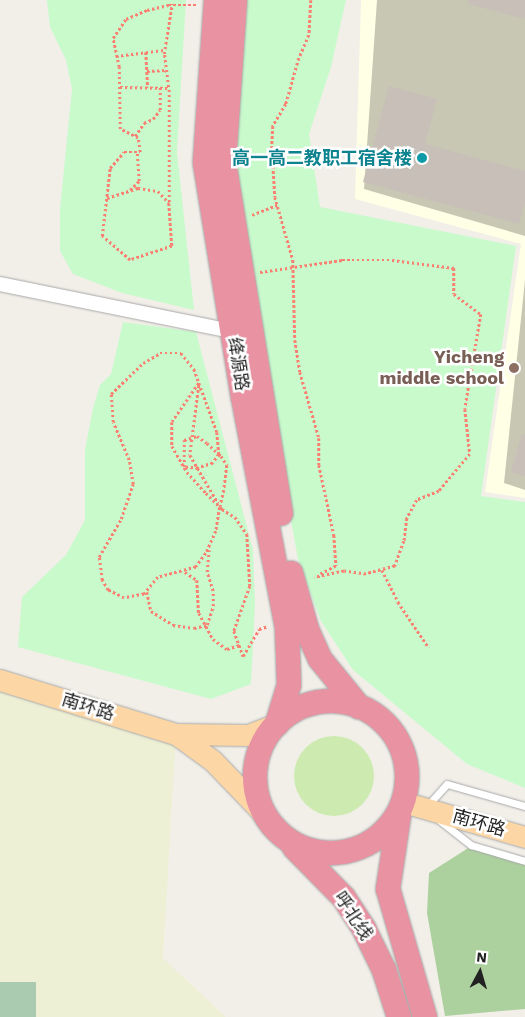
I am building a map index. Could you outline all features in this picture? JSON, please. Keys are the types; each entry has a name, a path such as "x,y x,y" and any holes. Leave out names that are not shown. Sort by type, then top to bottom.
{"highway":[{"name":"绛源路","path":"222,2 224,162 296,590 307,630 320,659 359,707"},
{"name":"绛源路","path":"222,2 205,162 232,331 286,620 289,685 277,724"},
{"name":"呼北线","path":"399,1017 384,970 344,898 273,825 257,796 255,775 259,754 277,724 287,715 312,704 340,702 359,707 377,717 392,732 402,750 414,805 394,832 388,889 424,1017"},
{"name":"呼北线","path":"273,825 298,846 320,852 342,852 362,846 380,836 394,820 414,805"}],"main road":[{"name":"南环路","path":"0,680 176,734 248,735 277,724"},
{"name":"南环路","path":"176,734 213,761 273,825"},
{"name":"南环路","path":"414,805 525,837"}],"street":[{"path":"0,284 232,331"}],"lane":[{"path":"525,806 448,784 414,805 471,845 525,861"}],"path":[{"path":"296,590 336,566 334,535 319,465 319,438 300,372 295,340 294,268 278,205 272,146 273,126 286,104 299,58 309,35 311,0"},
{"path":"130,190 139,181 137,152 140,152 135,136 120,129 120,87 113,38 126,19 146,10 172,4 222,2"},
{"path":"137,152 124,152 110,168 102,236 130,260 172,246 169,202 168,88 164,50 172,4"},
{"path":"116,56 164,50"},
{"path":"146,52 148,87"},
{"path":"147,71 166,70"},
{"path":"120,87 168,88"},
{"path":"135,136 144,124 153,119 160,110 160,87"},
{"path":"107,198 138,188 158,190 169,202"},
{"path":"234,221 278,205"},
{"path":"243,274 342,260 392,260 454,268 454,294 482,314 465,409 470,454 439,491 417,500 407,518 404,541 395,566 366,574 344,571 315,577"},
{"path":"184,467 184,440 197,436 219,454 227,465 216,531 208,548 196,567 184,572 158,577 147,592 124,598 108,590 102,580 99,557 121,519 133,484 129,460 113,422 111,394 142,363 160,353 181,353 194,369 217,432 219,454 213,463 196,468 184,467"},
{"path":"199,383 172,422 172,446 184,467 220,507 235,517 247,534 250,586 234,631 243,656 259,629 286,620"},
{"path":"199,383 190,455 220,507"},
{"path":"147,592 151,611 173,625 207,625 213,606 207,572 208,548"},
{"path":"382,570 398,602 429,648"},
{"path":"184,572 197,580 204,626 214,639 226,648 239,646"}],"shaded area":[{"name":"Yicheng middle school","path":"361,0 525,0 525,498 485,492 521,244 355,199"},
{"name":"Yicheng middle school","path":"377,0 525,0 525,236 364,189"},
{"path":"525,280 525,490 504,483"},
{"path":"0,680 176,734 163,958 226,1017 35,1017 36,983 0,982"},
{"path":"0,982 36,982 36,1017 0,1017"}],"green space":[{"path":"47,0 186,0 177,152 194,310 122,293 73,274 60,251 60,209 72,89 66,60 50,27"},
{"path":"242,0 346,0 331,67 309,134 320,207 516,246 481,496 525,502 525,788 467,764 353,670 321,621 298,559 263,368 232,130"},
{"path":"123,322 196,332 253,550 255,604 251,684 211,699 18,647 22,597 66,555 85,520 85,450 93,408 100,385 111,374"},
{"path":"334,736 349,739 362,748 371,761 374,776 371,791 362,804 349,813 334,816 319,813 306,804 297,791 294,776 297,761 306,748 319,739"},
{"path":"473,845 525,861 525,1009 445,1016 427,913 429,873"}],"building":[{"path":"468,0 525,0 525,19 468,4"},
{"name":"高一高二教职工宿舍楼","path":"389,86 437,99 425,144 525,171 525,202 519,224 363,182"},
{"path":"522,434 525,435 525,476 511,472"}],"place":[{"name":"高一高二教职工宿舍楼","path":"422,158"},
{"name":"Yicheng middle school","path":"514,368"}]}
